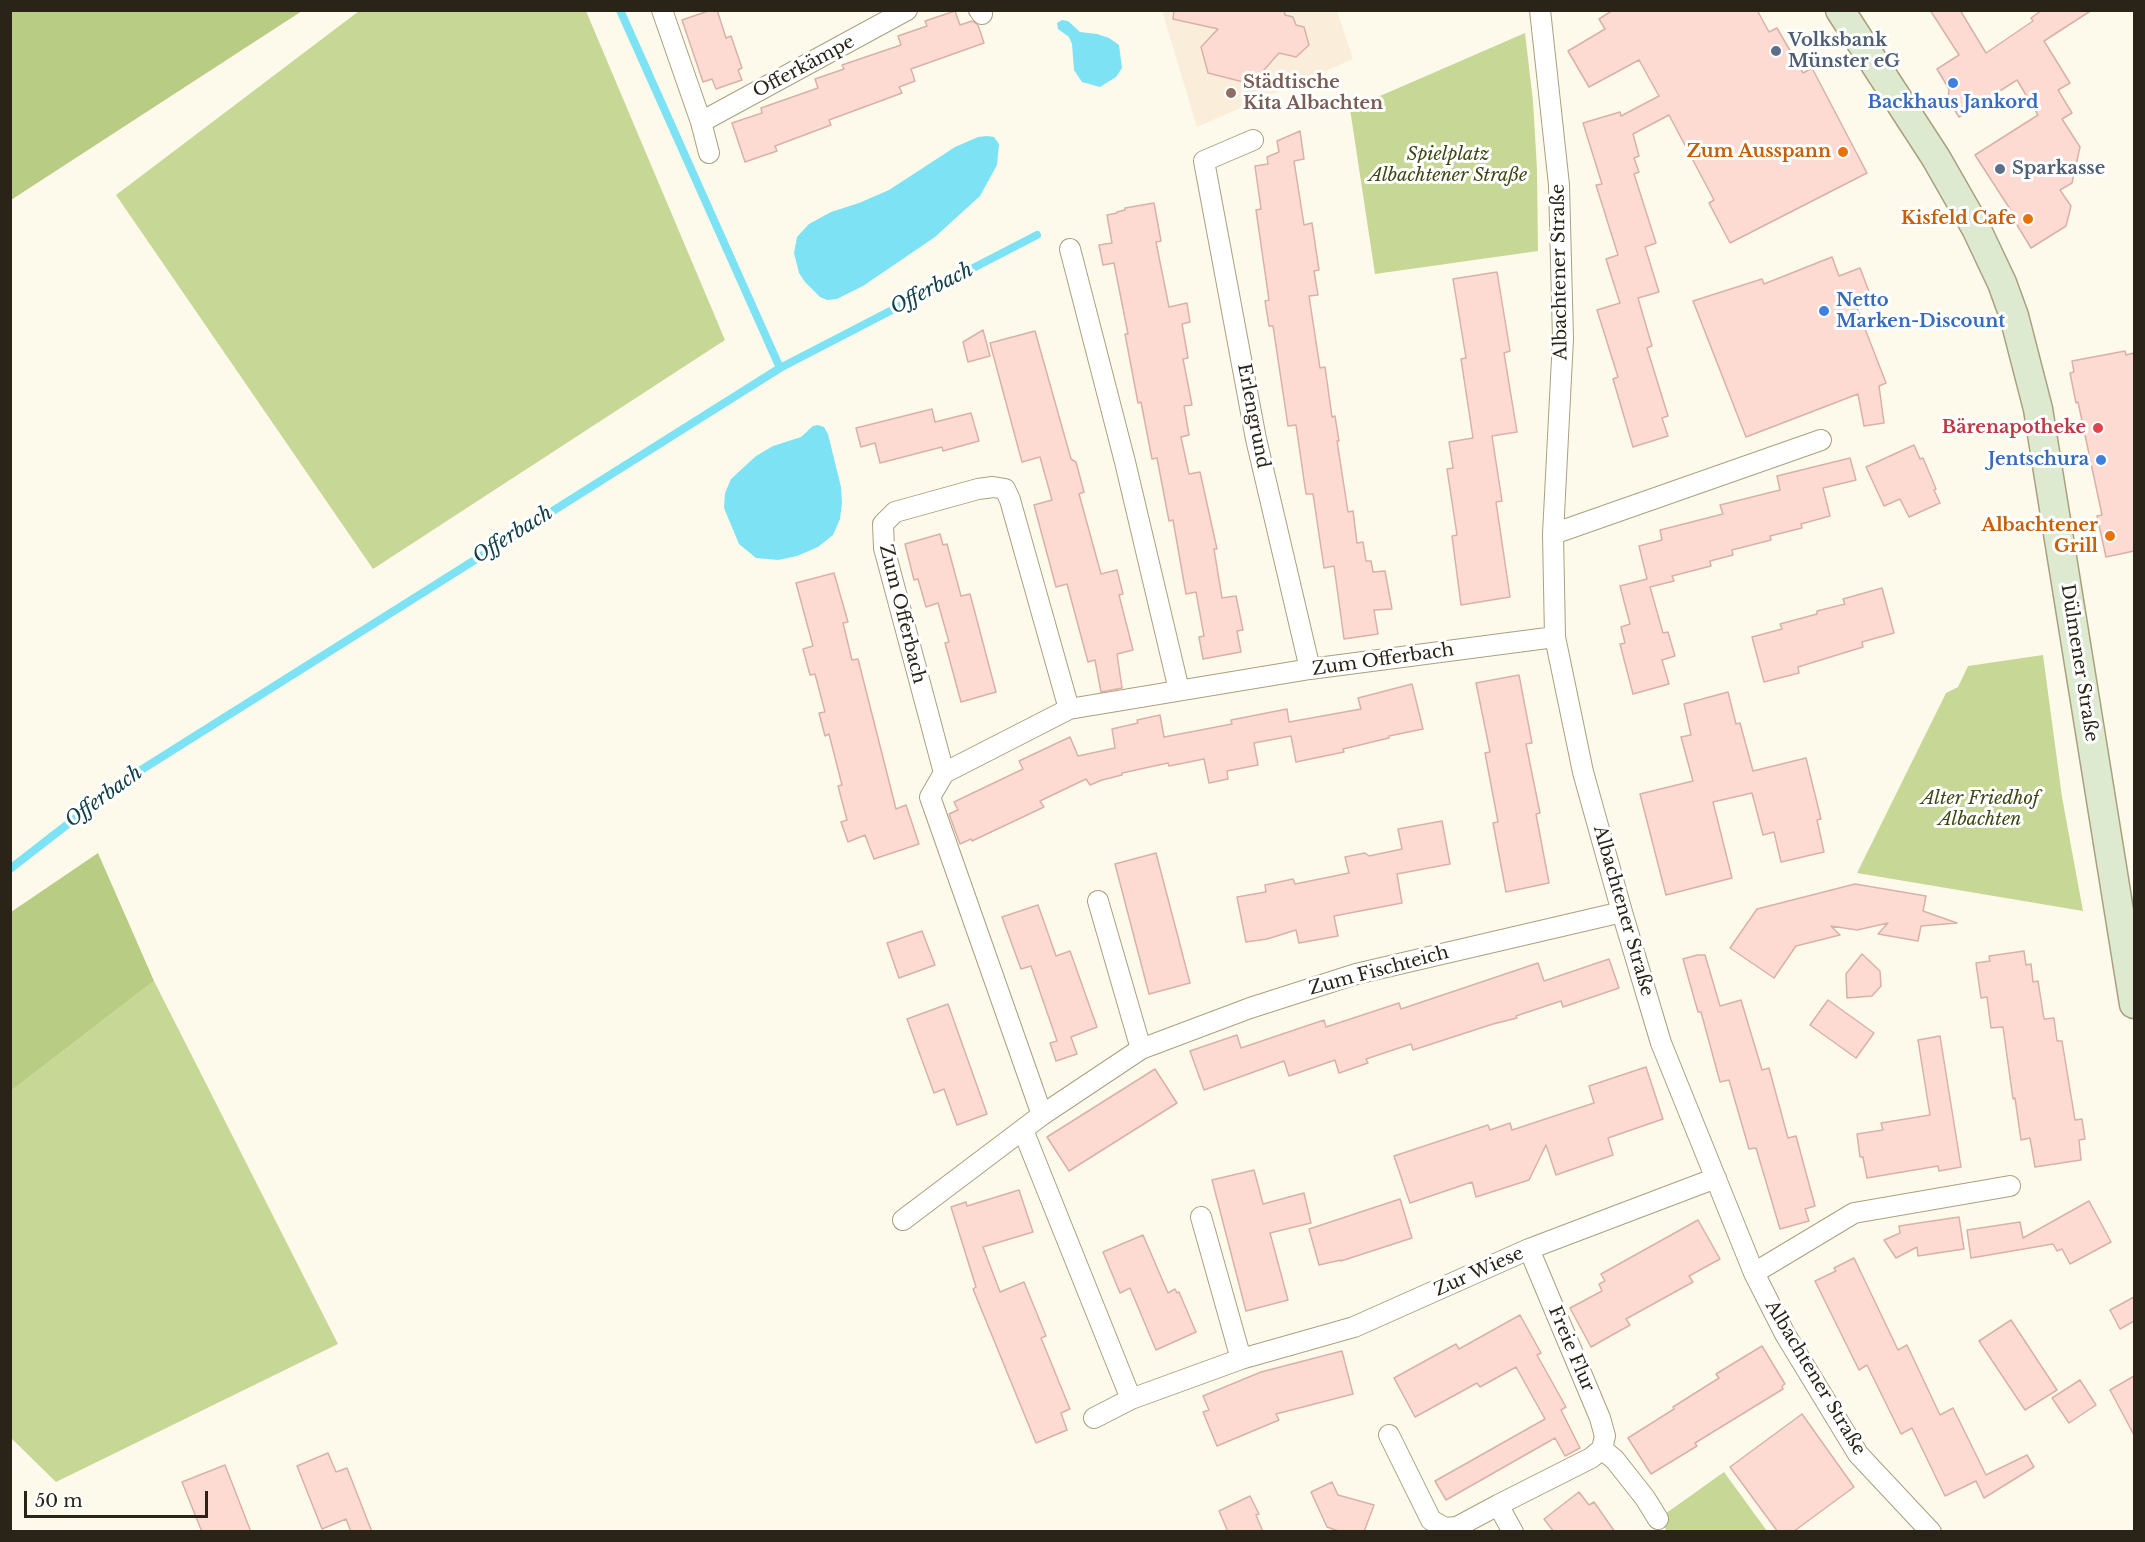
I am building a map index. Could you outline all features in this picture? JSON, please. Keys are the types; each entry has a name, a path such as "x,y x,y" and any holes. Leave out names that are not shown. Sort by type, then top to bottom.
{"main road":[{"name":"Dülmener Straße","path":"1840,10 1936,158 1976,228 2014,316 2038,409 2134,1004"}],"street":[{"path":"662,10 701,122 709,153"},
{"name":"Offerkämpe","path":"701,122 907,10"},
{"name":"Albachtener Straße","path":"1540,10 1559,185 1563,339 1553,534 1555,637 1583,772 1661,1043 1754,1273 1785,1334 1858,1454 1931,1532"},
{"name":"Erlengrund","path":"1253,140 1204,161 1256,439 1310,669"},
{"path":"1070,249 1125,462 1179,690"},
{"path":"1553,534 1821,440"},
{"name":"Zum Offerbach","path":"1069,709 1005,489 993,487 978,489 895,512 887,517 883,524 884,548 944,773 1069,709 1310,669 1555,637"},
{"path":"944,773 930,797 1042,1115"},
{"path":"1098,901 1141,1049"},
{"name":"Zum Fischteich","path":"903,1220 1042,1115 1141,1049 1250,1008 1356,974 1622,912"},
{"path":"1023,1130 1131,1399"},
{"name":"Zur Wiese","path":"1094,1418 1131,1399 1241,1359 1354,1327 1529,1249 1716,1178"},
{"path":"1754,1273 1854,1213 2010,1186"},
{"path":"1201,1217 1241,1359"},
{"name":"Freie Flur","path":"1529,1249 1600,1418 1605,1436 1602,1449"},
{"path":"1389,1435 1431,1520 1445,1528 1457,1527 1591,1458 1602,1449 1615,1461 1645,1498 1658,1519"},
{"path":"1498,1505 1513,1532"}],"shaded area":[{"name":"Städtische Kita Albachten","path":"1162,11 1337,11 1353,59 1197,127"}],"green space":[{"path":"11,10 302,10 302,11 11,200"},
{"path":"359,11 586,11 725,340 373,569 116,195"},
{"name":"Spielplatz Albachtener Straße","path":"1525,33 1533,101 1538,251 1375,274 1350,109"},
{"name":"Alter Friedhof Albachten","path":"2043,655 2062,797 2083,911 1857,873 1946,693 1958,687 1968,666"},
{"path":"98,853 154,981 11,1091 11,912"},
{"path":"154,981 338,1344 56,1482 11,1438 11,1091"},
{"path":"1724,1472 1767,1531 1667,1531 1658,1519"}],"water":[{"path":"1062,20 1068,21 1080,32 1109,38 1119,45 1122,68 1116,77 1100,87 1082,82 1074,70 1072,44 1069,37 1058,29 1057,23"},
{"path":"978,137 994,137 999,144 997,165 980,196 935,237 863,286 837,299 827,300 820,297 805,282 799,273 794,253 797,237 809,224 831,212 889,190 955,147"},
{"path":"813,426 824,427 828,434 841,487 840,519 833,535 818,547 797,556 778,560 756,558 739,544 724,508 725,493 731,479 756,456 773,446 801,437"}],"building":[{"path":"717,10 726,38 731,36 742,68 738,70 742,80 716,89 712,79 703,82 682,20"},
{"name":"Städtische Kita Albachten","path":"1174,10 1284,10 1285,15 1293,17 1296,25 1304,27 1309,45 1296,57 1279,53 1263,71 1267,88 1208,73 1201,47 1218,29 1173,19"},
{"path":"1613,10 1757,10 1769,32 1777,28 1803,73 1812,68 1867,173 1730,243 1709,203 1714,200 1669,115 1633,134 1639,156 1634,158 1639,172 1634,174 1656,243 1645,247 1659,292 1638,298 1652,346 1647,348 1668,416 1662,418 1668,436 1633,447 1613,379 1618,377 1597,310 1620,303 1606,259 1618,255 1596,185 1602,184 1583,123 1620,112 1621,116 1659,96 1639,60 1589,87 1568,51 1605,29 1599,19"},
{"path":"1930,10 1960,10 1986,53 2033,21 2031,18 2042,10 2092,10 2044,41 2070,83 2058,90 2072,113 2062,119 2080,147 2072,183 2060,190 2071,206 2066,226 2031,248 2008,210 2010,209 1975,155 2038,115 2017,80 1959,117 1948,100 1949,89 1937,69 1959,55"},
{"path":"955,11 960,25 972,21 978,25 984,43 911,69 915,81 899,87 902,93 829,120 831,125 775,146 777,151 745,162 732,123 762,113 761,108 818,88 815,79 844,69 842,65 901,45 898,36 927,26 925,21"},
{"path":"1300,131 1304,159 1294,161 1304,225 1312,223 1319,270 1314,271 1318,295 1309,296 1320,368 1325,367 1332,417 1335,416 1339,441 1337,441 1348,512 1353,511 1357,543 1363,542 1366,561 1371,561 1373,572 1385,571 1392,609 1374,610 1378,634 1344,639 1334,566 1324,568 1313,494 1306,494 1296,425 1288,426 1273,326 1269,326 1265,301 1269,300 1256,210 1261,209 1255,166 1268,164 1267,157 1279,152 1277,141"},
{"path":"1154,203 1161,241 1156,242 1169,307 1187,303 1190,322 1182,324 1188,358 1183,359 1192,405 1184,406 1189,435 1181,437 1189,474 1200,472 1217,549 1214,549 1222,598 1236,596 1243,630 1237,631 1241,652 1203,659 1199,637 1204,636 1196,592 1186,594 1173,520 1169,521 1157,458 1152,459 1141,402 1138,403 1125,334 1128,334 1114,263 1103,265 1099,245 1112,243 1107,215 1125,210 1125,208"},
{"path":"1832,257 1839,276 1860,268 1873,302 1857,308 1886,383 1879,386 1884,423 1864,426 1858,394 1746,437 1693,301 1762,279 1764,284"},
{"path":"1497,272 1510,351 1504,353 1517,432 1492,436 1502,501 1496,502 1510,597 1461,605 1452,536 1457,535 1447,469 1453,468 1449,442 1473,438 1461,359 1466,358 1453,279"},
{"path":"983,330 990,356 968,362 963,342"},
{"path":"1035,331 1071,459 1076,462 1084,492 1079,494 1101,574 1117,570 1123,594 1119,595 1133,650 1117,654 1122,688 1101,692 1095,660 1088,662 1067,584 1056,587 1034,505 1052,500 1040,457 1022,462 990,343"},
{"path":"2125,351 2126,355 2134,353 2134,551 2106,557 2097,516 2102,515 2070,373 2074,372 2072,361"},
{"path":"932,409 935,422 971,413 979,441 943,451 942,447 880,463 875,443 861,447 856,428"},
{"path":"1914,445 1920,459 1923,458 1940,503 1909,517 1900,499 1884,506 1866,467"},
{"path":"1850,458 1856,480 1823,488 1830,516 1801,524 1802,528 1770,536 1771,540 1732,550 1733,555 1710,561 1711,566 1672,576 1674,581 1650,587 1663,633 1668,632 1675,656 1662,660 1669,684 1633,694 1620,644 1625,643 1621,627 1630,624 1620,586 1647,579 1639,546 1662,540 1660,530 1723,514 1720,505 1780,490 1777,476"},
{"path":"940,534 943,545 947,544 961,596 970,594 996,692 961,702 945,643 949,642 938,603 926,607 918,579 914,580 905,544"},
{"path":"834,573 848,622 843,623 852,660 858,659 896,809 906,805 919,844 874,859 865,835 848,842 841,822 847,820 838,786 842,785 829,734 825,736 819,713 825,712 815,674 810,675 803,649 813,646 796,583"},
{"path":"1882,588 1894,633 1862,642 1863,647 1798,667 1799,673 1764,682 1752,637 1782,629 1780,624 1845,604 1843,599"},
{"path":"1519,675 1532,743 1526,744 1540,813 1536,814 1549,883 1506,892 1493,823 1498,822 1485,753 1490,752 1476,683"},
{"path":"1412,684 1423,729 1343,749 1344,752 1296,762 1291,736 1254,743 1258,765 1227,771 1228,779 1209,783 1204,759 1169,766 1168,763 1122,773 1122,775 1090,785 1086,779 1040,801 1044,807 972,841 971,839 960,844 949,814 958,810 954,802 1023,769 1019,761 1070,737 1078,756 1115,748 1112,729 1160,715 1164,737 1232,724 1231,720 1287,709 1289,722 1361,709 1358,698"},
{"path":"1728,692 1736,724 1740,723 1753,771 1806,758 1821,819 1817,820 1824,852 1781,862 1774,832 1763,835 1752,793 1713,802 1732,878 1666,895 1640,794 1693,781 1681,737 1691,735 1684,704"},
{"path":"1442,821 1450,864 1397,874 1402,903 1334,916 1338,936 1299,943 1296,930 1267,939 1246,942 1237,897 1266,892 1265,885 1293,879 1295,884 1349,873 1345,857 1365,853 1369,856 1402,849 1398,829"},
{"path":"1156,853 1190,983 1149,994 1115,864"},
{"path":"1855,884 1926,896 1923,911 1957,923 1921,926 1918,941 1878,934 1888,923 1857,930 1831,926 1840,935 1796,946 1774,978 1730,948 1757,909"},
{"path":"1038,905 1056,956 1070,951 1097,1027 1071,1037 1077,1054 1056,1061 1050,1043 1057,1041 1031,966 1021,969 1002,917"},
{"path":"922,931 935,965 899,978 887,943"},
{"path":"2024,951 2026,965 2031,964 2033,982 2038,981 2044,1019 2054,1018 2057,1041 2062,1041 2075,1120 2082,1119 2085,1139 2079,1140 2081,1160 2035,1167 2030,1138 2021,1140 2003,1027 1991,1028 1987,997 1981,998 1976,963 1990,961 1989,956"},
{"path":"1862,954 1880,971 1881,986 1872,996 1847,998 1846,974"},
{"path":"1705,955 1720,1006 1741,1000 1762,1070 1769,1068 1788,1138 1796,1136 1815,1206 1805,1209 1809,1221 1780,1229 1756,1148 1749,1149 1729,1080 1720,1082 1701,1012 1698,1012 1683,959"},
{"path":"1609,959 1619,988 1563,1007 1561,1001 1516,1016 1517,1018 1413,1050 1411,1044 1366,1059 1368,1063 1339,1073 1335,1060 1289,1076 1284,1061 1204,1090 1190,1051 1237,1035 1241,1048 1324,1020 1326,1027 1399,1003 1401,1009 1538,963 1544,981"},
{"path":"1828,1000 1874,1033 1856,1058 1810,1025"},
{"path":"948,1004 987,1114 957,1125 944,1089 934,1093 907,1019"},
{"path":"1940,1036 1961,1167 1939,1171 1938,1166 1867,1178 1863,1157 1860,1157 1857,1134 1883,1130 1881,1123 1930,1115 1918,1040"},
{"path":"1646,1067 1663,1119 1608,1138 1613,1155 1556,1175 1546,1145 1529,1180 1476,1197 1472,1182 1410,1203 1394,1156 1488,1125 1490,1130 1510,1123 1512,1130 1594,1103 1589,1086"},
{"path":"1155,1069 1177,1103 1069,1171 1047,1137"},
{"path":"1254,1170 1263,1204 1304,1193 1311,1223 1270,1233 1288,1300 1246,1311 1212,1180"},
{"path":"1019,1190 1033,1232 983,1247 1000,1292 1024,1282 1046,1336 1041,1338 1070,1409 1061,1413 1067,1430 1036,1443 973,1289 976,1287 951,1207 966,1202 967,1206"},
{"path":"1400,1199 1412,1238 1341,1261 1319,1265 1309,1229"},
{"path":"2089,1201 2111,1242 2070,1264 2062,1249 2057,1251 2053,1244 1971,1258 1967,1230 2020,1222 2023,1238"},
{"path":"1959,1217 1964,1249 1918,1256 1917,1247 1896,1258 1884,1240 1900,1233 1899,1226"},
{"path":"1698,1220 1720,1259 1689,1276 1693,1282 1626,1319 1630,1325 1591,1347 1570,1308 1602,1291 1599,1284 1605,1281 1601,1274"},
{"path":"1143,1235 1168,1293 1175,1289 1177,1293 1179,1292 1196,1332 1156,1350 1130,1288 1120,1293 1103,1252"},
{"path":"1854,1258 1898,1350 1907,1345 1940,1415 1953,1408 1986,1475 2027,1455 2034,1467 1984,1498 1976,1481 1945,1496 1912,1428 1901,1434 1867,1365 1859,1370 1815,1281 1836,1271 1834,1268"},
{"path":"2134,1297 2134,1321 2120,1329 2110,1310"},
{"path":"1520,1315 1541,1353 1537,1355 1566,1407 1561,1410 1580,1448 1565,1456 1555,1438 1446,1500 1435,1481 1545,1419 1516,1367 1480,1387 1477,1383 1415,1417 1394,1378 1456,1344 1459,1349"},
{"path":"2011,1320 2057,1390 2025,1410 1979,1341"},
{"path":"1762,1346 1785,1384 1782,1386 1783,1389 1695,1443 1697,1446 1651,1474 1628,1438 1719,1378 1716,1374"},
{"path":"1342,1351 1353,1394 1276,1414 1279,1420 1217,1446 1203,1412 1209,1410 1203,1396 1261,1372"},
{"path":"2134,1376 2134,1435 2110,1390"},
{"path":"2080,1380 2096,1405 2069,1423 2052,1398"},
{"path":"1802,1414 1854,1487 1793,1532 1778,1532 1730,1467"},
{"path":"328,1453 336,1472 347,1468 372,1532 351,1532 346,1519 322,1529 297,1466"},
{"path":"225,1465 251,1532 202,1532 182,1482"},
{"path":"1332,1482 1338,1495 1374,1505 1364,1532 1341,1532 1327,1527 1311,1492"},
{"path":"1579,1492 1589,1505 1594,1502 1615,1532 1554,1532 1544,1519"},
{"path":"1250,1496 1259,1514 1256,1515 1263,1532 1228,1532 1219,1511"}],"waterway":[{"path":"620,10 780,368"},
{"name":"Offerbach","path":"10,869 122,782 780,368 1037,235"}],"place":[{"name":"Volksbank Münster eG","path":"1776,51"},
{"name":"Backhaus Jankord","path":"1953,83"},
{"name":"Städtische Kita Albachten","path":"1231,93"},
{"name":"Zum Ausspann","path":"1843,152"},
{"name":"Sparkasse","path":"2000,169"},
{"name":"Kisfeld Cafe","path":"2028,219"},
{"name":"Netto Marken-Discount","path":"1824,311"},
{"name":"Bärenapotheke","path":"2098,428"},
{"name":"Jentschura","path":"2101,460"},
{"name":"Albachtener Grill","path":"2110,536"}]}
